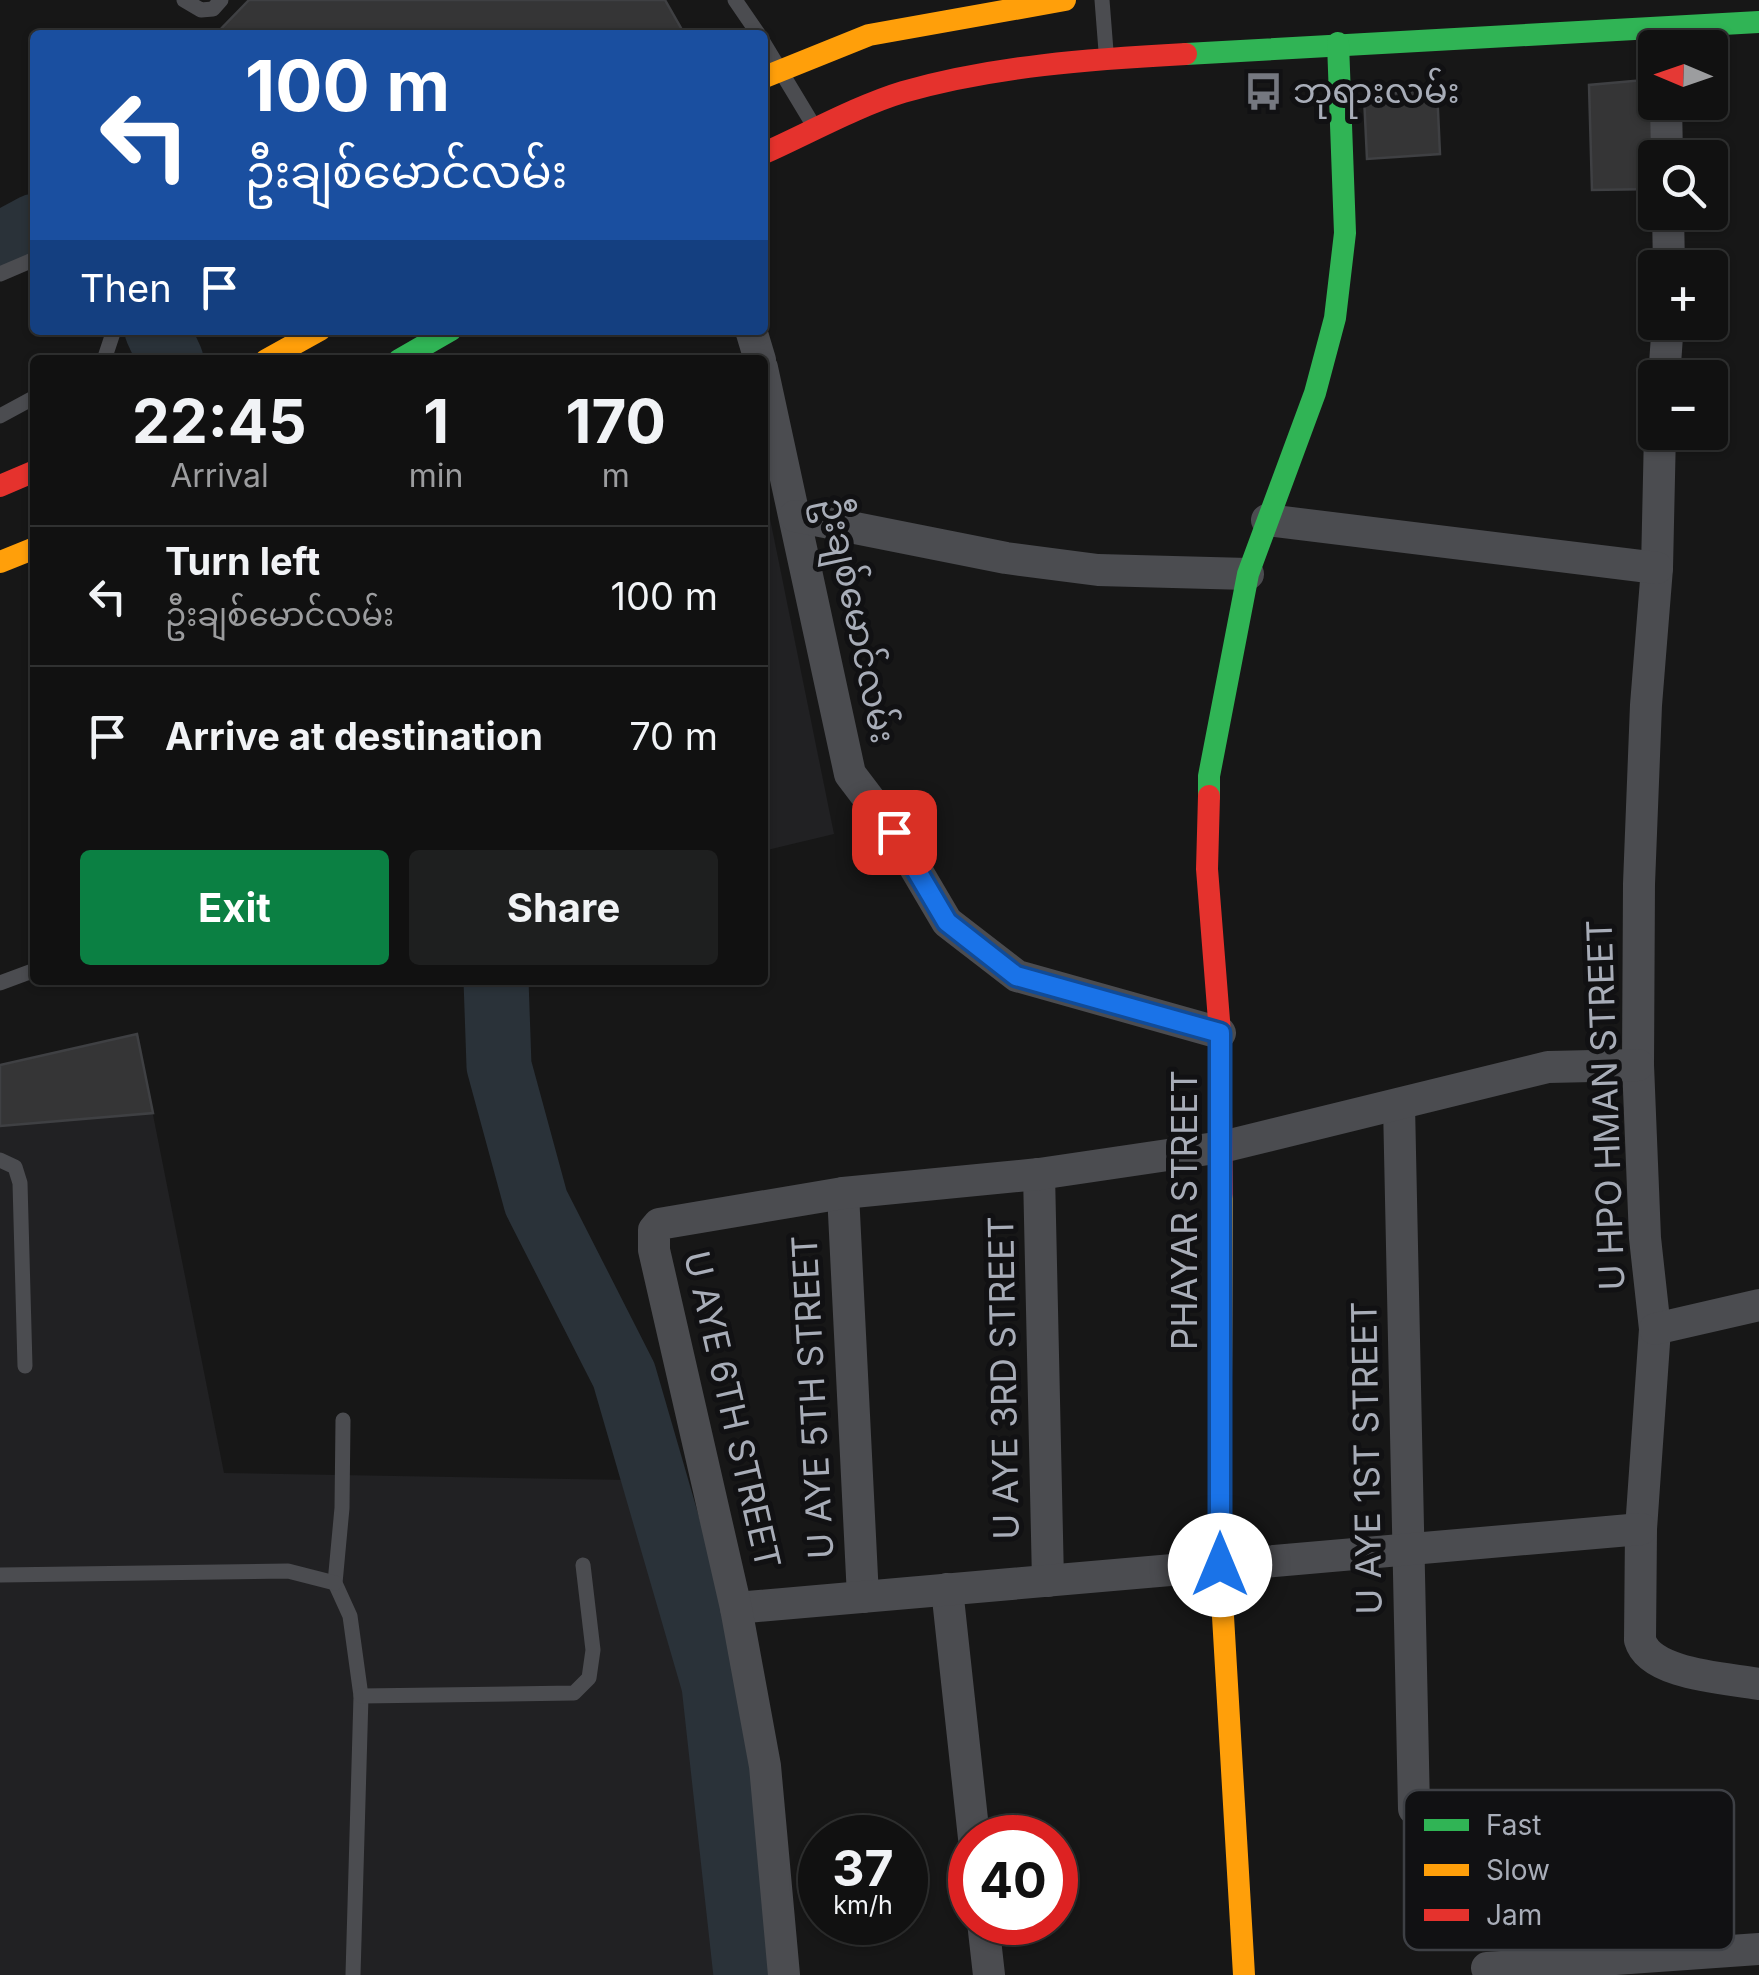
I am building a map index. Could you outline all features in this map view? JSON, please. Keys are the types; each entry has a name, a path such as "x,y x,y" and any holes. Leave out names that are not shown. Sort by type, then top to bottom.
{"street":[{"path":"772,73 870,36 1065,0"},
{"path":"1709,30 1759,22"},
{"path":"768,151 900,93 944,82 1106,58 1566,24 1638,33"},
{"name":"PHAYAR STREET","path":"1244,1975 1220,1565 1222,1147 1220,1033 1208,870 1210,776 1248,574 1315,393 1335,318 1345,234 1338,43"},
{"path":"275,355 311,335"},
{"path":"408,355 442,335"},
{"name":"ဦးချစ်မောင်လမ်း","path":"768,396 850,774 894,832 947,922 1016,976 1220,1033"},
{"name":"U HPO HMAN STREET","path":"1660,450 1657,568 1638,884 1638,1065 1645,1238 1655,1329 1641,1530 1640,1640 1651,1658 1671,1668 1759,1684"},
{"path":"0,486 30,472"},
{"path":"794,516 1006,558 1098,570 1248,574"},
{"path":"1268,520 1657,568"},
{"path":"0,562 30,550"},
{"path":"843,1194 1040,1174 1222,1147 1548,1067 1638,1065"},
{"name":"U AYE 1ST STREET","path":"1399,1105 1414,1790"},
{"name":"U AYE 3RD STREET","path":"1040,1174 1048,1581"},
{"name":"U AYE 6TH STREET","path":"784,1975 765,1766 736,1608 654,1250 654,1230 667,1222 843,1194"},
{"name":"U AYE 5TH STREET","path":"843,1194 863,1597"},
{"path":"1655,1329 1759,1305"},
{"path":"736,1608 1641,1530"},
{"path":"947,1589 972,1815"},
{"path":"986,1945 989,1975"},
{"path":"1734,1950 1759,1948"},
{"path":"1486,1968 1732,1950"}],"lane":[{"path":"184,0 200,10 213,9 221,0"},
{"path":"736,0 756,30"},
{"path":"1102,0 1106,58"},
{"path":"772,73 815,128"},
{"path":"0,274 30,261"},
{"path":"0,416 30,400"},
{"path":"0,983 30,972"},
{"path":"0,1160 15,1167 20,1183 25,1366"},
{"path":"343,1420 342,1508 335,1583 350,1616 361,1696 352,1975"},
{"path":"361,1696 574,1693 589,1678 593,1650 583,1565"},
{"path":"0,1575 288,1571 335,1583"}],"shaded area":[{"path":"768,509 834,834 768,850"},
{"path":"137,1034 224,1473 631,1480 690,1680 726,1975 0,1975 0,1065"}],"building":[{"path":"249,0 665,0 682,30 220,30"},
{"path":"1638,81 1638,120 1655,120 1655,140 1638,140 1638,189 1592,190 1589,85"},
{"path":"1437,89 1440,154 1367,159 1364,96"},
{"path":"137,1034 153,1113 0,1126 0,1065"}],"waterway":[{"path":"0,245 30,229"},
{"path":"159,335 169,355"},
{"path":"496,985 499,1066 536,1202 624,1375 714,1685 746,1975"}],"traffic: fast":[{"path":"1186,54 1759,22"},
{"path":"1209,796 1209,776 1248,574 1315,393 1335,318 1345,233 1338,43"},
{"path":"408,355 442,335"}],"traffic: slow":[{"path":"768,76 869,35 1065,0"},
{"path":"275,355 311,335"},
{"path":"0,562 30,550"},
{"path":"1222,1194 1220,1565 1244,1975"}],"traffic: jam":[{"path":"768,151 868,105 937,83 1043,65 1186,54"},
{"path":"0,486 30,473"},
{"path":"1209,796 1207,869 1220,1033 1222,1194"}],"place":[{"name":"ဘုရားလမ်း","path":"1263,91"}],"route":[{"path":"894,832 947,922 1016,976 1220,1033 1220,1565"}]}
